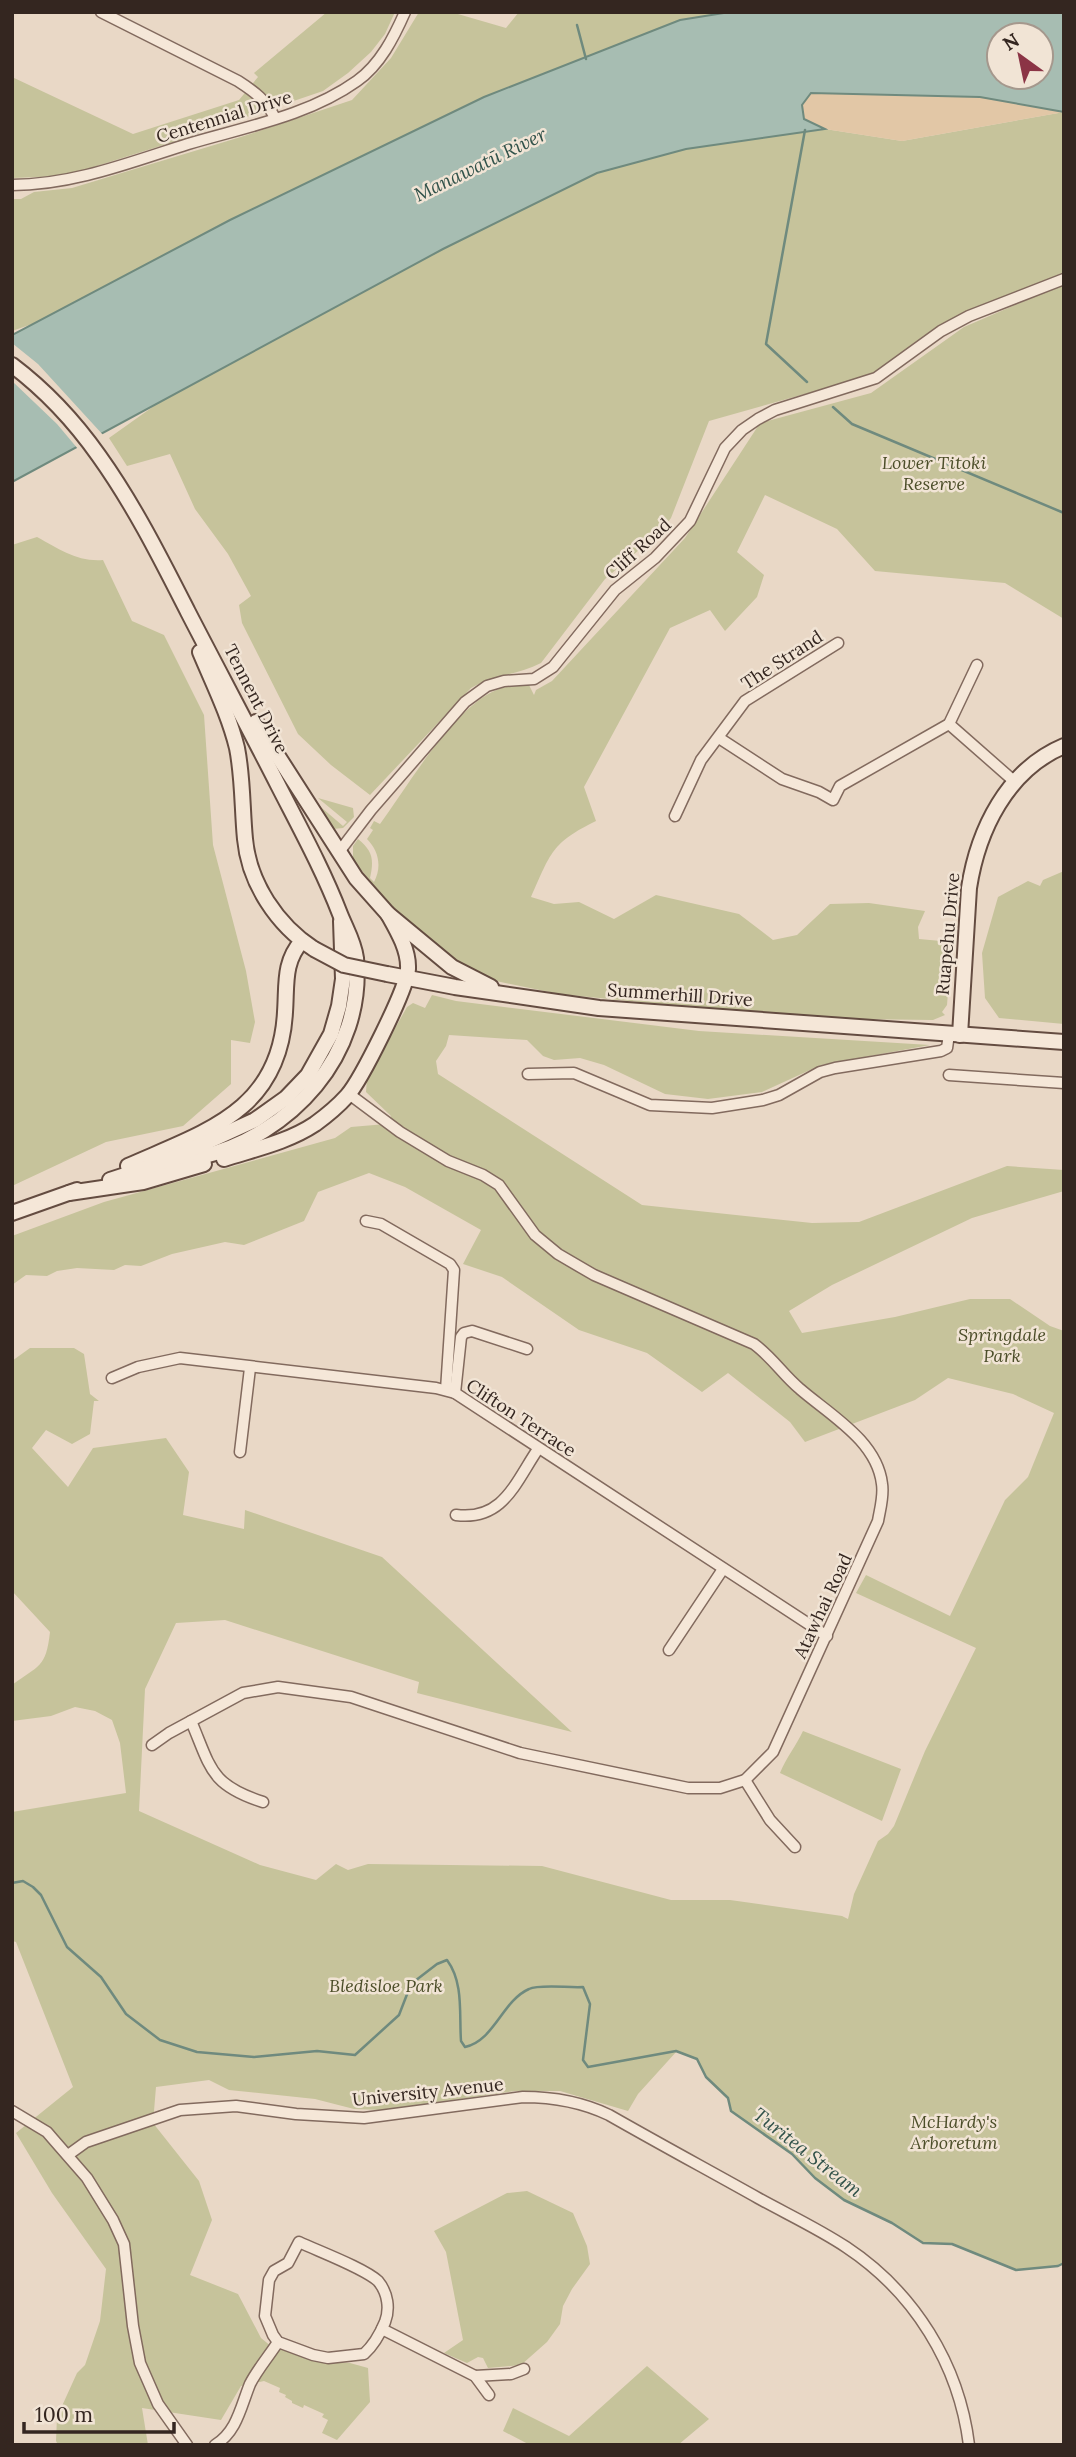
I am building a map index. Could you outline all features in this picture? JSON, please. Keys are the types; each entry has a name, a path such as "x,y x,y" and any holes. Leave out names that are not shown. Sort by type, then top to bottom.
{"main road":[{"name":"Tennent Drive","path":"12,365 76,427 98,454 131,504 291,809 341,915 353,943 356,983 344,1038 325,1074 291,1112 248,1140 201,1157 159,1164 12,1213"},
{"name":"Summerhill Drive","path":"168,573 233,732 241,770 245,842 264,898 281,922 308,945 344,965 406,978 599,1009 1064,1042"},
{"path":"204,642 356,878 388,914 452,967 484,985 519,997"},
{"name":"Ruapehu Drive","path":"954,1035 973,866 992,815 1015,782 1035,762 1064,746"},
{"path":"69,1193 143,1182 277,1142 315,1124 349,1094 398,1002 408,970 400,936 388,914"},
{"path":"69,1193 211,1129 234,1115 252,1097 270,1072 281,1039 287,967 292,954 308,945"}],"street":[{"path":"101,12 238,81 257,93 269,105 275,118"},
{"name":"Centennial Drive","path":"12,185 68,180 326,101 359,79 379,58 394,37 405,12"},
{"name":"Cliff Road","path":"338,852 465,702 488,686 504,681 534,679 552,667 615,590 655,558 690,521 725,449 742,430 775,410 876,378 941,331 969,316 1064,279"},
{"name":"The Strand","path":"675,816 701,760 745,701 838,643"},
{"path":"719,738 782,779 833,800 840,786 949,724 977,666"},
{"path":"949,724 1015,782"},
{"path":"528,1074 574,1073 650,1105 712,1108 779,1095 820,1072 835,1068 941,1051 954,1035"},
{"path":"949,1075 1064,1083"},
{"name":"Atawhai Road","path":"349,1094 400,1132 448,1161 484,1175 499,1185 535,1235 558,1254 594,1275 754,1344 772,1358 797,1387 858,1438 876,1461 883,1485 874,1534 773,1752 745,1780"},
{"path":"366,1221 381,1224 450,1264 454,1270 451,1392"},
{"path":"451,1392 464,1333 472,1331 527,1349"},
{"name":"Clifton Terrace","path":"112,1378 138,1367 180,1358 451,1392 827,1636"},
{"path":"240,1452 250,1368"},
{"path":"456,1515 475,1517 499,1505 538,1449"},
{"path":"669,1650 723,1569"},
{"path":"152,1745 243,1693 278,1687 296,1688 351,1697 520,1753 688,1788 720,1788 745,1780 770,1820 795,1847"},
{"path":"191,1721 218,1779 238,1794 263,1802"},
{"name":"University Avenue","path":"68,2155 86,2142 190,2109 236,2106 296,2114 364,2118 523,2097 577,2103 609,2115 846,2247 891,2283 920,2318 945,2362 959,2399 969,2445"},
{"path":"12,2111 47,2132 68,2155 97,2193 124,2244 140,2363 158,2404 187,2445"},
{"path":"299,2242 377,2281 384,2291 389,2311 382,2329 364,2354 328,2358 278,2342 265,2316 270,2280 274,2271 288,2263 299,2242"},
{"path":"382,2329 475,2376 489,2395"},
{"path":"215,2445 227,2436 244,2405 251,2382 278,2342"},
{"path":"475,2376 511,2374 524,2369"}],"green space":[{"path":"327,12 395,12 385,34 371,52 323,91 65,176 12,178 12,77 133,134 239,100 258,77 254,73"},
{"path":"419,12 451,12 506,28 519,12 730,12 680,20 484,97 230,220 35,323 12,331 12,199 21,199 34,192 72,188 352,100 391,58"},
{"path":"1064,112 1064,273 989,305 884,369 862,378 709,421 671,518 660,532 605,579 541,663 471,688 370,795 331,765 298,734 242,623 239,605 251,596 228,554 195,509 170,454 127,466 109,438 161,401 443,249 597,173 686,149 825,129 902,141"},
{"name":"Lower Titoki Reserve","path":"1064,284 1064,619 1005,583 875,571 837,529 765,495 737,552 764,575 757,597 725,631 710,610 670,628 584,787 596,821 570,836 554,851 531,897 554,904 579,902 614,919 656,895 739,914 773,940 797,935 830,904 869,903 925,911 918,927 919,939 952,942 947,1005 942,1012 945,1015 933,1020 855,1019 559,994 496,981 454,960 434,946 390,905 353,860 353,846 358,839 371,856 370,878 374,882 378,859 367,839 373,830 370,828 374,821 380,824 445,733 476,702 492,692 510,686 529,685 534,695 536,690 552,681 685,538 760,423 871,393 964,327"},
{"path":"37,537 76,557 103,560 132,621 164,635 204,715 213,845 246,971 255,1022 250,1043 231,1040 231,1084 183,1126 106,1142 12,1186 12,545"},
{"path":"309,797 343,826 347,822 318,798 353,808 354,817 343,828 333,829"},
{"path":"1064,871 1064,1024 999,1018 985,998 982,953 998,897 1028,881 1040,886 1043,880"},
{"path":"432,995 456,1001 699,1031 930,1045 821,1065 762,1092 708,1099 665,1094 604,1065 580,1058 554,1060 543,1056 527,1040 449,1035 446,1046 436,1061 438,1074 642,1205 812,1223 859,1222 1007,1166 1064,1170 1064,1191 972,1218 832,1285 789,1311 802,1333 895,1317 970,1299 1010,1299 1050,1326 1064,1331 1064,2263 1058,2266 1016,2270 953,2244 923,2243 892,2223 844,2200 815,2178 792,2154 731,2111 728,2098 706,2077 697,2059 677,2051 638,2094 628,2111 560,2091 515,2091 384,2110 354,2109 315,2099 229,2090 209,2080 156,2087 153,2123 199,2181 212,2220 190,2275 238,2294 261,2338 277,2351 283,2349 319,2361 350,2363 368,2368 370,2402 337,2440 322,2433 328,2420 322,2417 324,2414 292,2403 286,2395 279,2392 280,2388 264,2381 241,2386 221,2420 142,2408 148,2445 58,2445 57,2417 77,2373 85,2365 100,2321 106,2269 52,2193 16,2133 73,2087 16,1942 12,1941 12,1812 126,1793 120,1743 112,1720 95,1711 75,1707 51,1716 12,1721 12,1685 40,1664 46,1653 50,1632 12,1591 12,1361 30,1348 74,1348 84,1354 90,1394 99,1401 94,1401 90,1434 72,1444 46,1430 32,1448 68,1487 93,1448 166,1438 189,1472 183,1515 244,1529 245,1510 382,1557 572,1732 417,1693 419,1682 225,1620 176,1623 145,1689 139,1811 260,1865 316,1880 336,1864 348,1870 368,1864 542,1866 671,1900 730,1900 848,1919 854,1894 878,1841 894,1826 925,1751 976,1648 856,1593 866,1575 950,1616 1005,1500 1028,1477 1054,1413 1013,1394 948,1378 915,1400 805,1442 790,1422 728,1373 702,1392 647,1353 579,1330 502,1277 463,1264 481,1230 405,1187 369,1173 318,1192 304,1221 244,1245 225,1242 172,1254 141,1266 125,1265 114,1270 77,1268 57,1271 47,1276 26,1275 12,1285 12,1236 104,1202 335,1138 351,1127 386,1124 391,1116 366,1092 367,1078 407,1007 413,1003 425,1008"},
{"path":"803,1731 901,1769 882,1821 780,1773"},
{"path":"527,2191 573,2213 587,2246 590,2264 563,2306 560,2324 547,2342 521,2365 488,2368 483,2358 478,2357 467,2363 444,2353 463,2340 446,2252 434,2231 507,2193"},
{"path":"647,2366 709,2419 678,2445 530,2445 503,2431 513,2408 569,2436"}],"sand":[{"path":"811,93 980,97 1064,112 902,141 825,129 804,119 802,105"}],"water":[{"name":"Manawatū River","path":"730,12 1064,12 1064,112 980,97 811,93 802,105 804,119 825,129 686,149 597,173 443,249 12,482 12,335 230,220 484,97 680,20"}],"pier":[{"path":"12,343 38,364 104,436 78,449 57,424 12,381"}],"waterway":[{"path":"577,25 586,59"},
{"path":"805,130 766,344 807,382"},
{"path":"833,407 852,424 1064,513"},
{"name":"Turitea Stream","path":"12,1883 23,1881 41,1895 67,1947 101,1977 126,2014 160,2040 197,2052 254,2057 317,2051 355,2055 399,2015 411,1984 437,1964 447,1960 456,1979 461,2041 465,2047 484,2037 512,2002 529,1989 547,1986 583,1987 590,2004 583,2060 588,2067 676,2051 697,2059 706,2077 728,2098 731,2111 792,2154 815,2178 844,2200 892,2223 923,2243 952,2244 1016,2270 1058,2266 1064,2263"}],"park label":[{"name":"Springdale Park","path":"1002,1345"},
{"name":"Bledisloe Park","path":"386,1986"},
{"name":"McHardy's Arboretum","path":"954,2132"}]}
